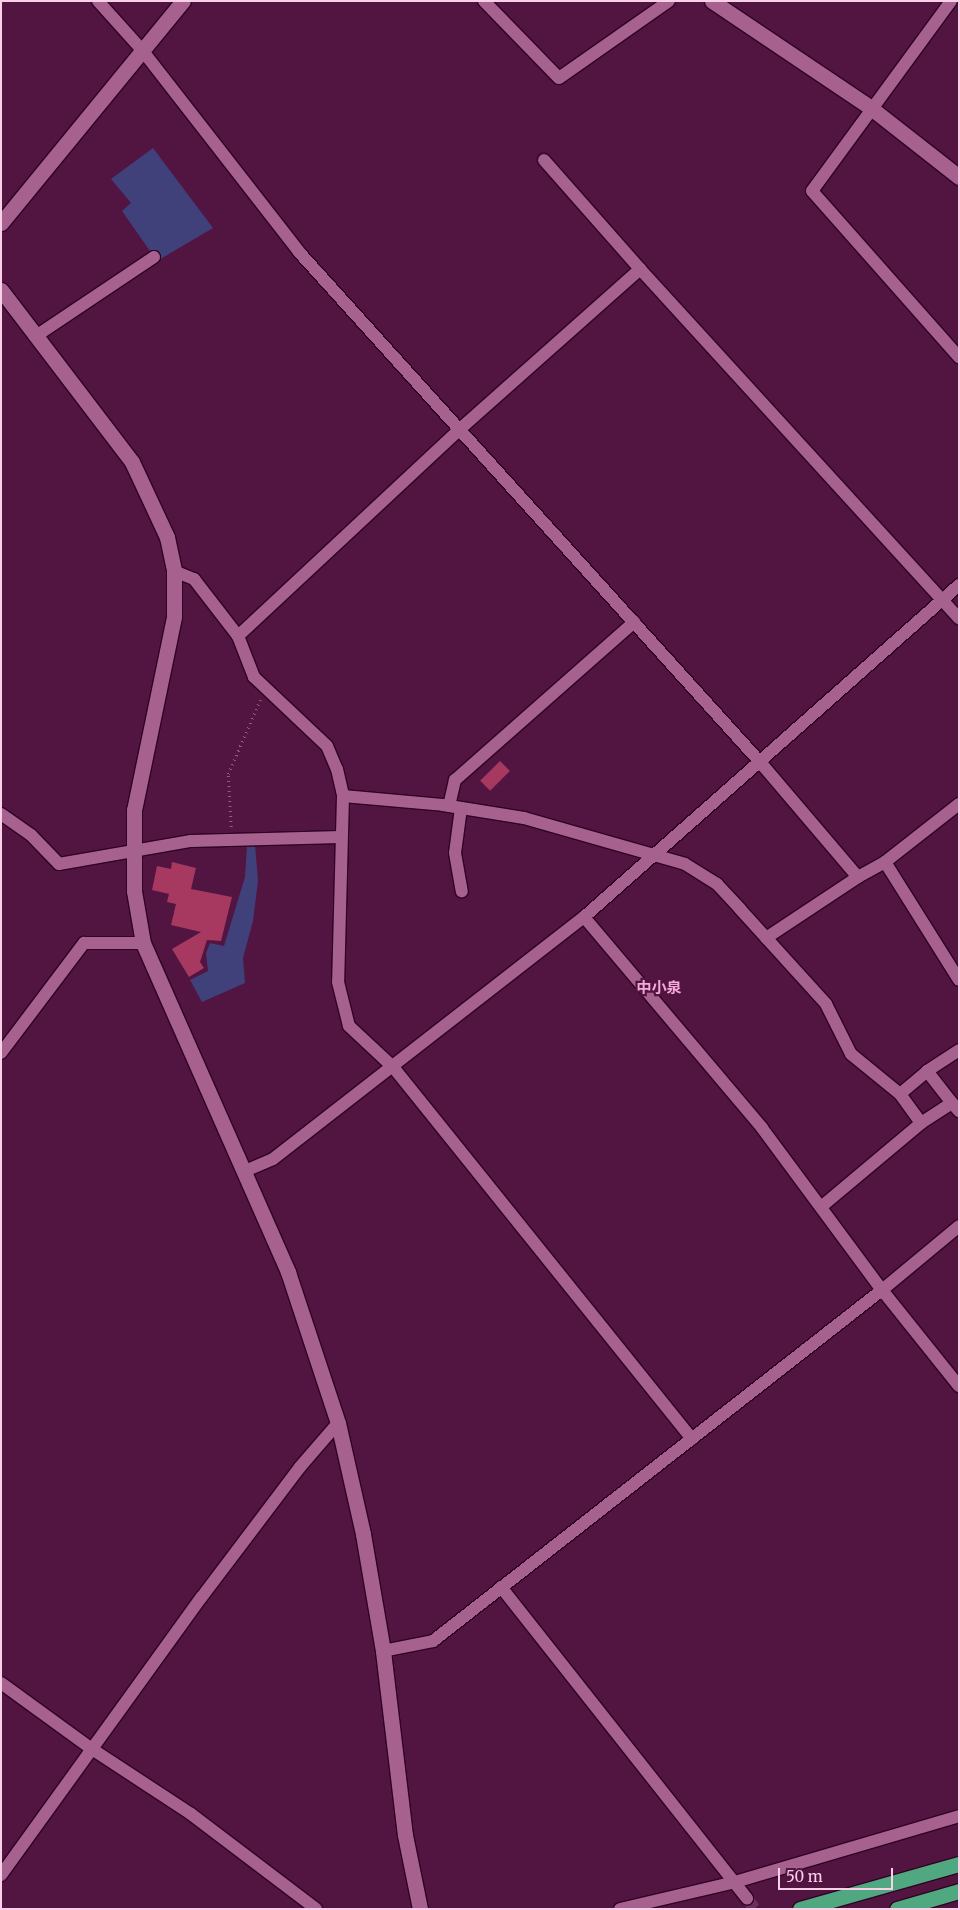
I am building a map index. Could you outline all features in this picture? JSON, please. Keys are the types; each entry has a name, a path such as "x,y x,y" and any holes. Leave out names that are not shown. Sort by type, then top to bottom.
{"highway":[{"path":"800,1909 959,1864"},
{"path":"897,1909 959,1891"}],"street":[{"path":"98,1 142,50 300,252 760,762 858,877"},
{"path":"1,222 183,1"},
{"path":"484,1 559,78 670,1"},
{"path":"712,1 871,108 959,177"},
{"path":"951,5 871,108 812,191 959,357"},
{"path":"544,160 640,269 959,618"},
{"path":"36,336 154,257"},
{"path":"238,636 460,429 640,269"},
{"path":"1,290 132,462 167,537 174,570 174,617 134,810 134,891 143,943 288,1272 338,1424 363,1534 383,1651 405,1835 420,1909"},
{"path":"174,570 194,578 238,636 254,677 327,746 337,769 343,796 338,982 349,1026 393,1066 692,1439"},
{"path":"245,1171 273,1159 584,917 959,585"},
{"path":"462,891 455,853 455,780 634,622"},
{"path":"343,796 455,807 524,818 685,864 718,884 826,1004 852,1054 900,1094 921,1124"},
{"path":"766,938 858,877 885,862 959,804"},
{"path":"1,814 31,835 59,864 133,853 191,841 341,837"},
{"path":"885,862 959,980"},
{"path":"584,917 762,1128 882,1290 959,1386"},
{"path":"1,1053 84,943 143,943"},
{"path":"900,1094 928,1071 959,1050"},
{"path":"821,1207 921,1124 955,1107 928,1071"},
{"path":"383,1651 433,1640 882,1290 959,1226"},
{"path":"1,1875 300,1467 338,1424"},
{"path":"501,1587 747,1899"},
{"path":"1,1683 92,1749 191,1814 316,1909"},
{"path":"620,1909 735,1882 959,1816"}],"path":[{"path":"232,839 228,774 265,688"}],"shaded area":[{"path":"153,148 213,228 157,261 122,211 131,203 111,179"},
{"path":"255,844 258,881 253,921 243,958 245,983 202,1002 190,980 208,971 206,953 210,943 224,946 245,877 247,846"}],"building":[{"path":"500,761 510,771 490,791 480,781"},
{"path":"172,862 196,868 191,889 232,897 221,941 207,940 200,962 204,968 189,977 172,949 201,932 171,925 176,904 167,902 169,894 152,890 157,866 171,869"}],"tunnel":[{"path":"747,1899 755,1909"}],"district":[{"name":"中小泉","path":"659,988"}]}
